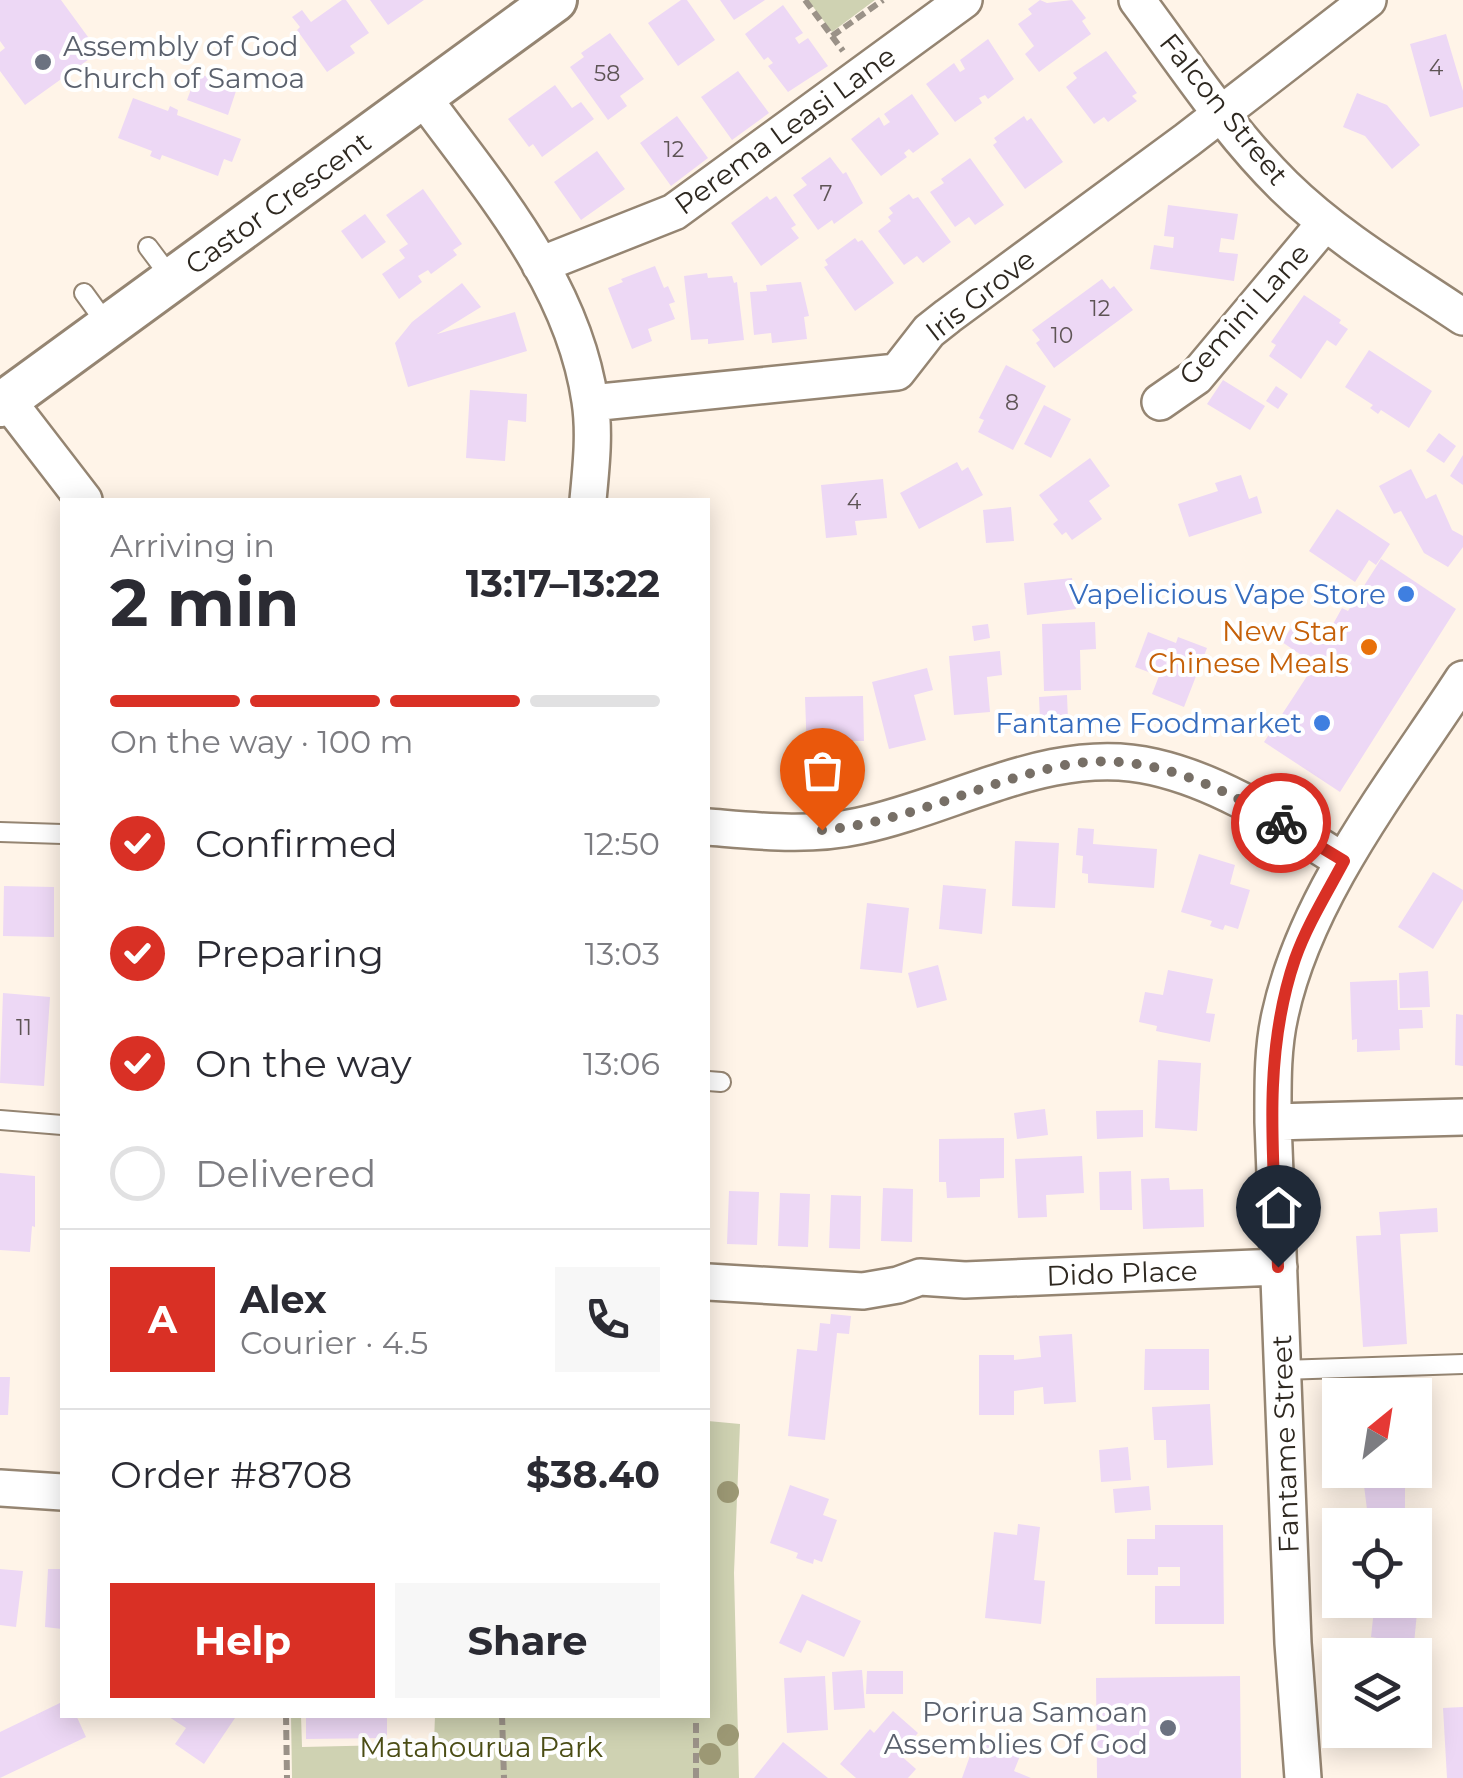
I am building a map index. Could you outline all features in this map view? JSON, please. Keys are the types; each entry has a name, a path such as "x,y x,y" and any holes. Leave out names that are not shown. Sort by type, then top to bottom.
{"street":[{"name":"Castor Crescent","path":"4,402 96,310 160,264 422,96 555,0"},
{"name":"Perema Leasi Lane","path":"540,265 674,212 964,0"},
{"name":"Falcon Street","path":"1138,0 1221,114 1272,173 1325,223 1463,317"},
{"name":"Iris Grove","path":"591,403 897,372 938,323 1368,0"},
{"path":"422,96 540,265 570,324 591,403 588,498"},
{"name":"Gemini Lane","path":"1160,402 1196,377 1325,223"},
{"path":"4,402 82,498"},
{"name":"Fantame Street","path":"1303,1778 1292,1643 1273,1122 1273,1072 1280,1017 1296,958 1344,861 1463,679"},
{"path":"710,827 789,833 855,828 914,813 1018,777 1068,764 1104,762 1151,766 1209,784 1240,798 1344,861"},
{"path":"1273,1122 1463,1118"},
{"name":"Dido Place","path":"710,1282 862,1291 920,1277 965,1280 1278,1267"},
{"path":"0,1488 60,1492"}],"lane":[{"path":"0,832 60,834"},
{"path":"0,1120 60,1125"},
{"path":"1282,1370 1463,1364"}],"path":[{"path":"805,0 860,76"},
{"path":"832,36 883,0"},
{"path":"286,1718 288,1778"},
{"path":"502,1718 504,1778"},
{"path":"696,1718 696,1778"}],"green space":[{"path":"808,0 875,0 832,32"},
{"name":"Matahourua Park","path":"710,1421 740,1424 734,1573 739,1778 292,1778 291,1718 301,1718 302,1747 434,1744 435,1718 710,1718"}],"building":[{"name":"Assembly of God Church of Samoa","path":"0,0 61,0 99,52 25,105 0,71 0,52 5,48 0,41"},
{"path":"346,0 369,33 350,46 355,53 327,72 292,17 302,10 311,22"},
{"path":"370,0 424,0 388,25"},
{"path":"681,0 687,0 715,40 678,66 648,23"},
{"path":"720,0 765,0 734,20"},
{"path":"1040,0 1072,0 1086,18 1082,21 1091,34 1039,72 1025,54 1034,46 1018,24 1032,14 1028,9"},
{"path":"783,5 803,33 795,38 799,44 808,38 828,66 788,92 768,66 773,63 768,57 764,60 745,34"},
{"path":"610,33 644,79 620,96 627,106 608,120 570,67 584,57 581,53"},
{"path":"1446,34 1463,91 1463,107 1430,117 1410,44"},
{"path":"988,39 1014,79 988,99 985,95 979,98 982,103 955,122 926,84 954,63 960,72 965,69 960,60"},
{"path":"1106,51 1137,93 1132,96 1137,101 1108,122 1104,117 1094,124 1066,87 1077,78 1073,73"},
{"path":"738,71 769,113 732,140 701,97"},
{"path":"197,73 237,88 228,115 187,100"},
{"path":"555,85 572,108 581,102 594,119 542,157 533,144 529,147 508,119"},
{"path":"1357,93 1387,105 1420,145 1392,169 1365,136 1343,127"},
{"path":"912,94 939,134 913,153 909,149 904,153 907,157 881,176 851,139 879,117 884,126 890,122 884,114"},
{"path":"133,98 168,111 170,106 178,110 177,115 241,139 232,162 224,159 218,176 162,155 160,160 150,156 152,151 118,138"},
{"path":"677,116 708,158 671,186 640,143"},
{"path":"1024,116 1027,121 1031,118 1063,162 1025,189 993,145 997,142 994,138"},
{"path":"597,151 625,189 581,220 554,182"},
{"path":"830,157 843,174 846,172 863,203 834,224 832,220 818,230 793,195 807,185 801,178"},
{"path":"970,158 1004,205 975,225 969,217 955,227 930,192"},
{"path":"423,189 462,244 453,250 457,255 431,274 428,270 418,276 422,282 399,299 382,274 405,258 399,250 408,244 386,215"},
{"path":"909,194 913,199 918,197 951,242 923,263 917,256 904,265 878,231 891,221 888,217 893,213 889,208"},
{"path":"767,196 770,200 776,196 796,225 791,228 799,238 761,266 731,223"},
{"path":"1168,205 1238,214 1234,240 1221,238 1219,252 1238,254 1234,281 1150,269 1154,245 1173,248 1174,237 1164,236"},
{"path":"365,214 386,242 362,259 341,231"},
{"path":"855,238 858,242 862,240 894,283 855,311 824,267 828,265 825,260"},
{"path":"655,266 675,302 669,304 675,319 648,329 652,341 632,349 608,288"},
{"path":"707,273 708,278 732,276 737,282 744,340 708,344 708,339 691,340 684,276"},
{"path":"1102,279 1110,289 1114,286 1133,310 1054,368 1036,343 1040,340 1032,330"},
{"path":"801,282 809,316 804,317 807,339 772,343 771,333 754,335 750,292 767,291 766,285"},
{"path":"462,283 481,307 437,334 515,312 527,351 408,387 395,343 412,322"},
{"path":"1304,295 1348,329 1336,346 1327,340 1301,379 1269,356 1276,345 1271,342"},
{"path":"1369,350 1432,391 1409,428 1381,410 1378,414 1370,408 1373,405 1345,387"},
{"path":"1006,365 1046,386 1013,450 978,432 984,420 979,418"},
{"path":"1223,380 1265,406 1250,430 1207,404"},
{"path":"1276,386 1288,394 1278,409 1266,401"},
{"path":"470,390 527,394 526,422 508,420 505,461 466,458"},
{"path":"1044,405 1071,419 1051,458 1024,444"},
{"path":"1439,433 1456,446 1444,463 1426,451"},
{"path":"1463,455 1463,485 1450,476"},
{"path":"1090,458 1110,486 1089,501 1102,519 1072,540 1053,524 1058,520 1039,495"},
{"path":"957,462 962,471 968,467 983,495 919,529 900,493"},
{"path":"1411,469 1426,499 1436,494 1452,530 1463,536 1463,547 1448,567 1424,553 1401,511 1394,514 1379,486"},
{"path":"1241,475 1249,499 1257,496 1262,513 1189,537 1178,504 1218,491 1215,483"},
{"path":"883,479 887,518 855,521 857,535 826,538 821,485"},
{"path":"1011,507 1014,541 986,543 983,510"},
{"path":"1337,509 1390,544 1376,565 1369,560 1355,582 1309,551"},
{"path":"1381,559 1456,609 1340,792 1264,742 1311,670 1306,667 1310,661 1282,642 1293,625 1322,644 1342,608 1348,611"},
{"path":"1072,578 1076,609 1027,615 1024,583"},
{"path":"1095,622 1096,649 1080,650 1081,690 1044,691 1042,624"},
{"path":"988,624 990,638 974,641 972,626"},
{"path":"1148,632 1176,643 1178,637 1207,648 1184,707 1152,694 1159,676 1135,667"},
{"path":"1000,651 1002,675 987,677 990,712 954,715 949,656"},
{"path":"927,668 933,690 914,695 926,740 889,749 872,682"},
{"path":"1067,695 1068,720 1040,721 1039,697"},
{"path":"863,696 864,741 839,741 840,752 807,753 805,697"},
{"path":"1078,828 1094,829 1093,844 1157,849 1154,888 1088,883 1088,874 1082,873 1083,856 1076,855"},
{"path":"1015,841 1059,843 1055,908 1012,906"},
{"path":"1199,854 1235,865 1230,884 1250,890 1238,929 1225,925 1223,930 1210,926 1212,921 1181,912"},
{"path":"1433,872 1463,890 1463,900 1433,949 1398,927"},
{"path":"943,885 986,889 982,934 939,929"},
{"path":"4,886 54,887 54,937 3,936"},
{"path":"867,903 909,908 902,973 860,969"},
{"path":"938,965 947,1000 917,1008 908,973"},
{"path":"1168,970 1213,979 1206,1013 1215,1014 1210,1042 1156,1031 1157,1026 1139,1022 1145,992 1163,995"},
{"path":"1428,971 1430,1007 1400,1008 1399,973"},
{"path":"1397,980 1398,1010 1422,1010 1423,1028 1399,1029 1400,1050 1357,1052 1357,1039 1352,1040 1350,982"},
{"path":"3,993 50,997 44,1086 0,1083"},
{"path":"1456,1014 1463,1015 1463,1066 1455,1065"},
{"path":"1158,1060 1201,1063 1197,1131 1155,1128"},
{"path":"1045,1109 1048,1135 1017,1139 1014,1113"},
{"path":"1143,1110 1143,1137 1097,1139 1096,1111"},
{"path":"1004,1138 1004,1178 980,1179 980,1197 947,1198 946,1182 939,1182 939,1139"},
{"path":"1082,1156 1084,1193 1046,1195 1047,1217 1018,1218 1015,1159"},
{"path":"1131,1171 1132,1210 1100,1210 1099,1172"},
{"path":"0,1173 35,1176 35,1227 32,1226 30,1252 0,1250"},
{"path":"1169,1178 1170,1190 1203,1189 1204,1227 1143,1229 1141,1179"},
{"path":"883,1188 913,1189 912,1242 881,1241"},
{"path":"729,1191 759,1192 757,1245 727,1244"},
{"path":"780,1193 810,1194 808,1247 778,1246"},
{"path":"831,1195 861,1196 860,1249 829,1248"},
{"path":"1437,1208 1438,1232 1400,1234 1407,1344 1363,1347 1356,1236 1381,1235 1379,1212"},
{"path":"831,1314 851,1316 849,1334 837,1333 825,1440 788,1436 797,1349 817,1351 820,1323 830,1324"},
{"path":"1072,1334 1076,1402 1044,1404 1043,1387 1014,1391 1014,1415 979,1415 979,1355 1014,1355 1014,1360 1041,1357 1039,1336"},
{"path":"1145,1349 1209,1349 1209,1390 1144,1390"},
{"path":"0,1377 10,1377 8,1415 0,1415"},
{"path":"1210,1404 1213,1465 1167,1468 1166,1440 1154,1440 1152,1407"},
{"path":"1128,1447 1131,1480 1101,1482 1099,1450"},
{"path":"790,1485 829,1499 823,1515 837,1520 822,1562 814,1559 813,1564 796,1558 798,1553 770,1543"},
{"path":"1149,1486 1151,1510 1115,1513 1113,1489"},
{"path":"1364,1488 1405,1488 1405,1508 1367,1508"},
{"path":"1018,1524 1040,1527 1034,1580 1045,1581 1041,1624 985,1618 994,1532 1017,1535"},
{"path":"1155,1525 1223,1525 1224,1624 1155,1624 1155,1586 1180,1586 1180,1567 1158,1567 1158,1575 1127,1575 1127,1539 1155,1539"},
{"path":"0,1569 23,1571 16,1627 0,1625"},
{"path":"48,1569 60,1569 60,1629 45,1627"},
{"path":"802,1594 861,1621 844,1657 807,1640 801,1653 779,1643"},
{"path":"1373,1618 1416,1618 1415,1638 1371,1637"},
{"path":"862,1670 865,1708 834,1710 832,1672"},
{"path":"867,1671 903,1671 903,1694 866,1694"},
{"path":"825,1676 828,1730 787,1733 784,1678"},
{"name":"Porirua Samoan Assemblies Of God","path":"1240,1676 1241,1778 1097,1778 1096,1678"},
{"path":"60,1703 60,1718 77,1718 86,1737 0,1778 0,1732"},
{"path":"1463,1707 1463,1778 1447,1778 1443,1708"},
{"path":"893,1711 918,1733 899,1754 916,1769 908,1778 856,1778 840,1764 870,1729 874,1733"},
{"path":"171,1718 235,1718 204,1764 175,1744 186,1728"},
{"path":"306,1718 387,1718 387,1738 306,1739"},
{"path":"976,1739 1020,1756 1014,1771 1031,1778 962,1778"},
{"path":"783,1742 828,1778 754,1778"}],"way so far":[{"path":"822,830 855,828 914,813 1068,764 1104,762 1151,766 1209,784 1281,823"}],"place":[{"name":"Assembly of God Church of Samoa","path":"43,62"},
{"name":"Vapelicious Vape Store","path":"1406,594"},
{"name":"New Star Chinese Meals","path":"1369,647"},
{"name":"Fantame Foodmarket","path":"1322,723"},
{"name":"Porirua Samoan Assemblies Of God","path":"1168,1728"}],"route":[{"path":"1278,1267 1273,1072 1280,1017 1296,958 1344,861 1281,823"}]}
